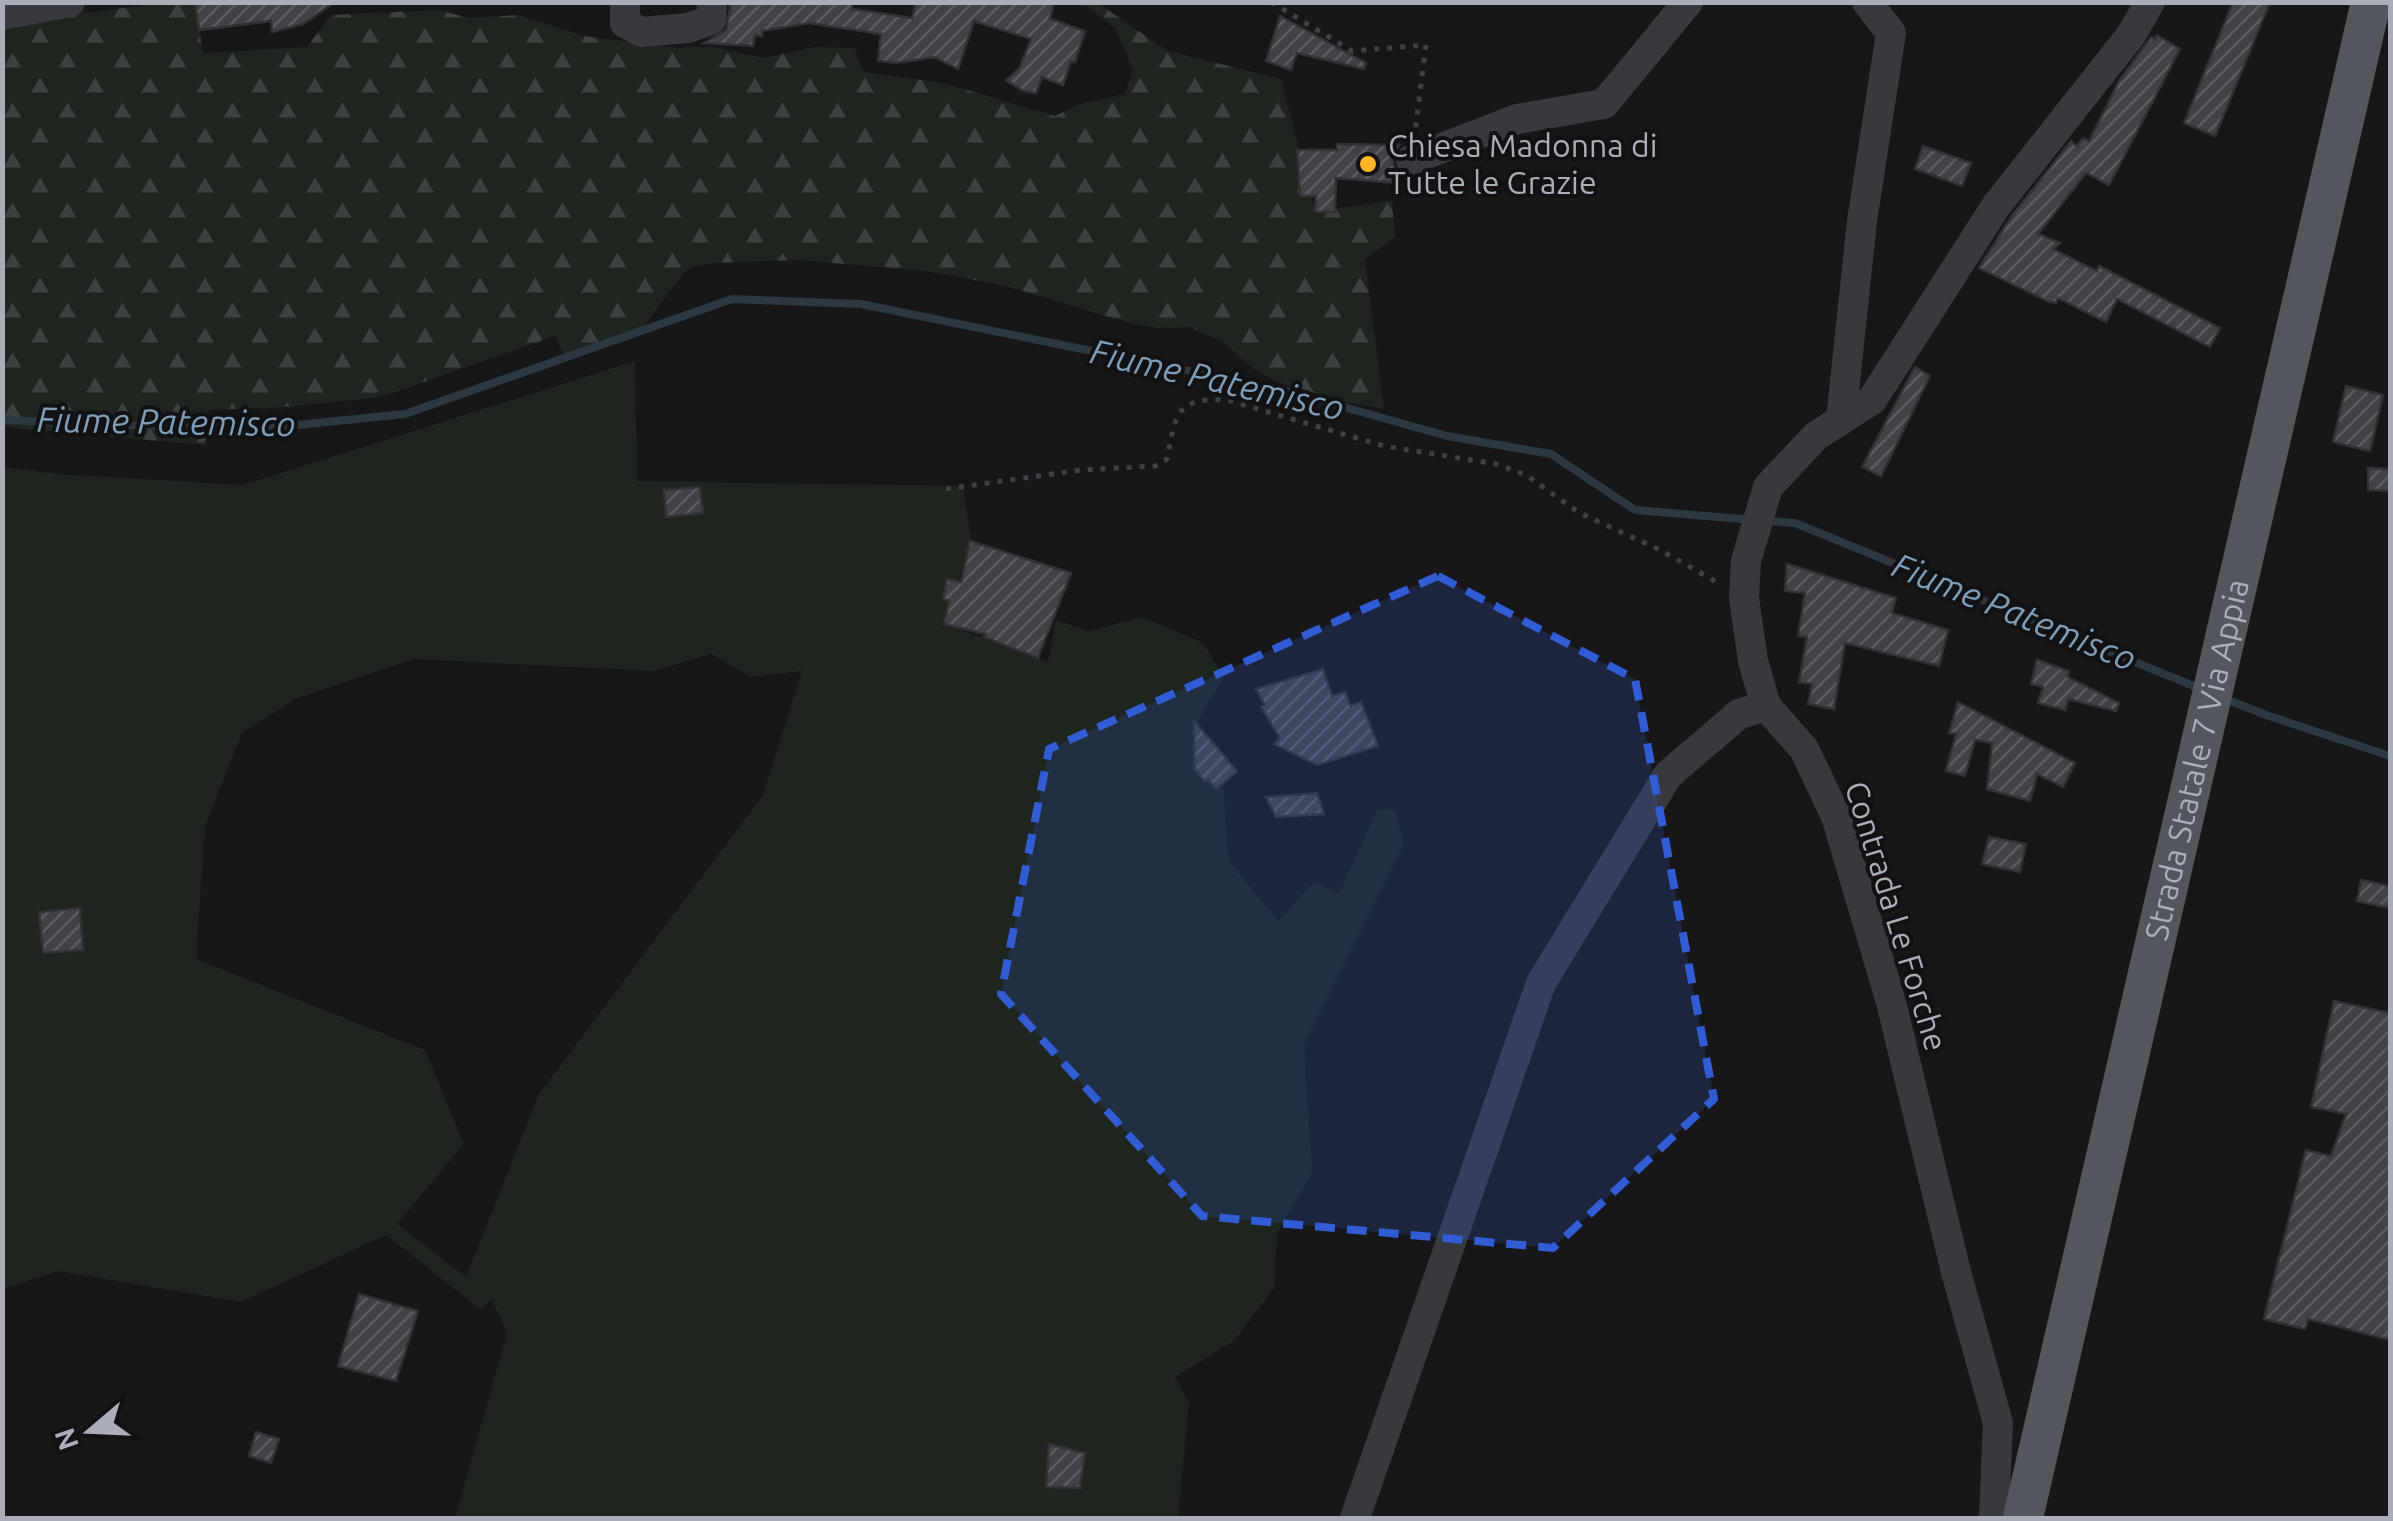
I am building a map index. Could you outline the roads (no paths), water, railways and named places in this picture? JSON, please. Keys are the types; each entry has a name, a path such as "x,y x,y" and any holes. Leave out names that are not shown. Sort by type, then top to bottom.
{"main road":[{"name":"Strada Statale 7 Via Appia","path":"2022,1518 2371,2"}],"street":[{"path":"2,15 70,2"},
{"path":"625,2 625,23 640,32 688,28 711,20 712,2"},
{"path":"1411,160 1517,119 1604,104 1688,2"},
{"path":"1841,420 1862,221 1891,33 1867,2"},
{"name":"Contrada Le Forche","path":"1994,1518 1998,1423 1956,1272 1890,1002 1836,816 1804,749 1766,706 1752,660 1744,598 1746,561 1768,488 1816,436 1872,400 1996,206 2131,35 2150,2"},
{"path":"1356,1518 1541,983 1668,776 1739,714 1766,706"}],"waterway":[{"name":"Fiume Patemisco","path":"2,420 248,430 405,414 732,299 861,304 1283,390 1447,436 1551,454 1635,510 1753,520"},
{"name":"Fiume Patemisco","path":"1767,521 1795,523 2201,689"},
{"name":"Fiume Patemisco","path":"2223,698 2390,756"}],"place":[{"name":"Chiesa Madonna di Tutte le Grazie","path":"1368,164"}]}
